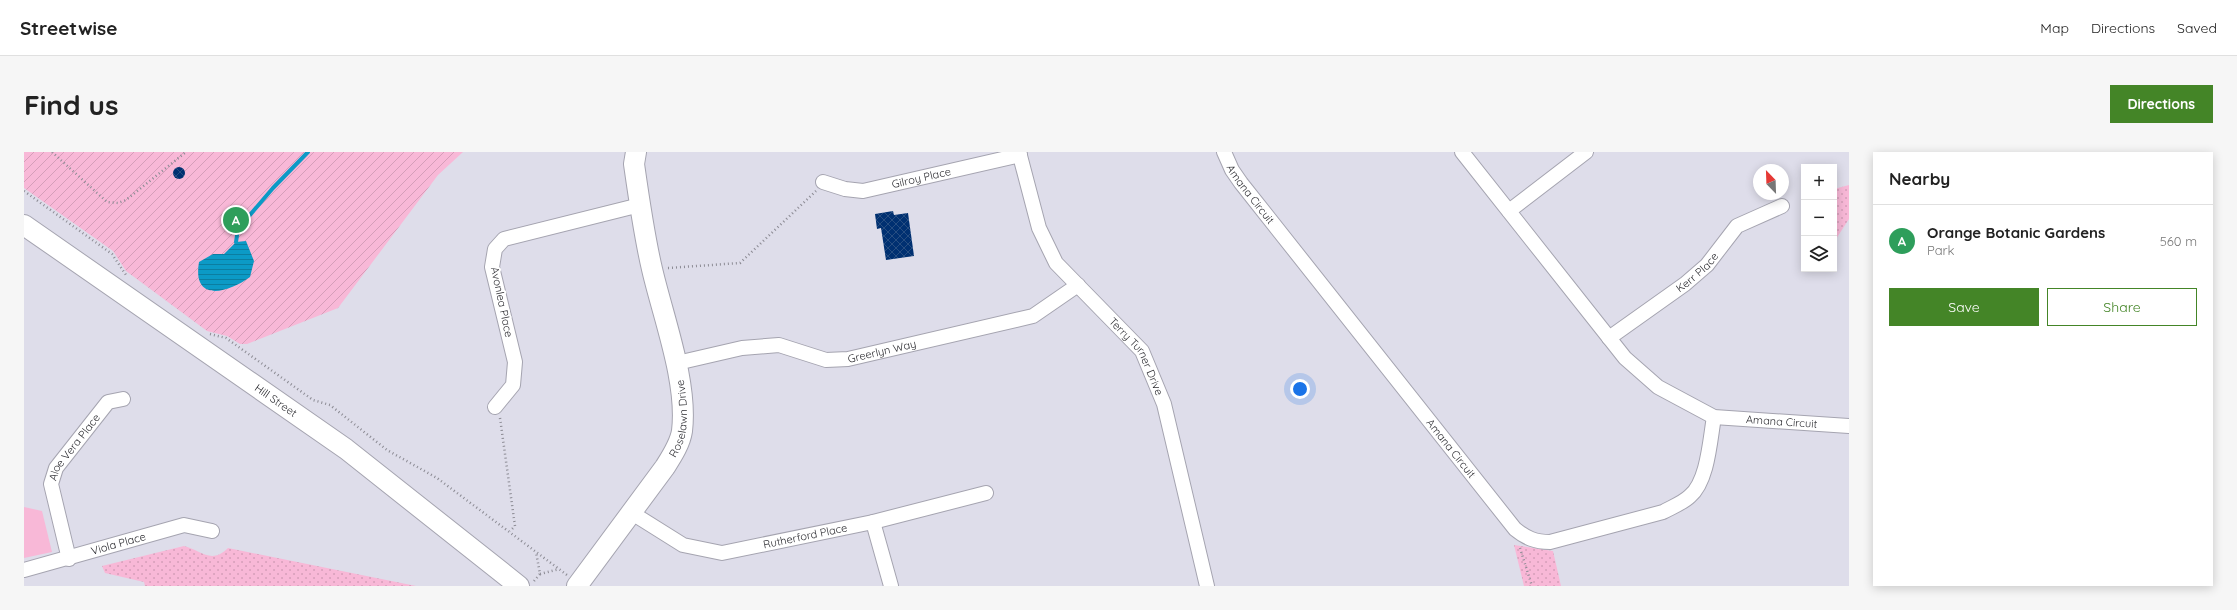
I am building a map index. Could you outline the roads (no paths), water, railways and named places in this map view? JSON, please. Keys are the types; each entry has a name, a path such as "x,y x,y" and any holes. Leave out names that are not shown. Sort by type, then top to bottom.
{"main road":[{"name":"Roselawn Drive","path":"578,585 665,466 676,448 682,432 682,410 677,364 652,269 634,164 636,152"},
{"name":"Hill Street","path":"25,229 346,449 519,586"}],"street":[{"name":"Amana Circuit","path":"1224,152 1232,170 1241,183 1525,538 1539,542 1550,542 1663,512 1678,505 1690,496 1699,485 1704,472 1714,417"},
{"name":"Amana Circuit","path":"1462,152 1609,338 1640,374 1658,387 1714,417 1849,426"},
{"path":"1509,211 1586,152"},
{"name":"Gilroy Place","path":"823,182 844,189 863,191 1019,154"},
{"name":"Terry Turner Drive","path":"1019,154 1038,228 1056,263 1142,351 1164,404 1207,586"},
{"name":"Avonlea Place","path":"495,407 513,385 515,362 492,267 495,249 504,239 640,204"},
{"name":"Kerr Place","path":"1609,338 1690,280 1707,265 1737,226 1782,206"},
{"name":"Greerlyn Way","path":"677,364 742,348 779,345 826,360 848,359 1033,316 1078,286"},
{"name":"Aloe Vera Place","path":"69,559 51,484 56,468 108,402 123,398"},
{"name":"Rutherford Place","path":"632,513 683,545 722,553 874,522 986,493"},
{"path":"874,522 891,586"},
{"name":"Viola Place","path":"24,570 69,559 184,525 212,531"}],"water":[{"path":"246,241 254,261 250,277 241,283 222,290 214,291 206,289 201,284 198,275 199,262 213,254 224,254 236,242"}],"waterway":[{"path":"236,242 238,229 273,188 308,152"}],"place":[{"name":"Orange Botanic Gardens","path":"236,220"}]}
